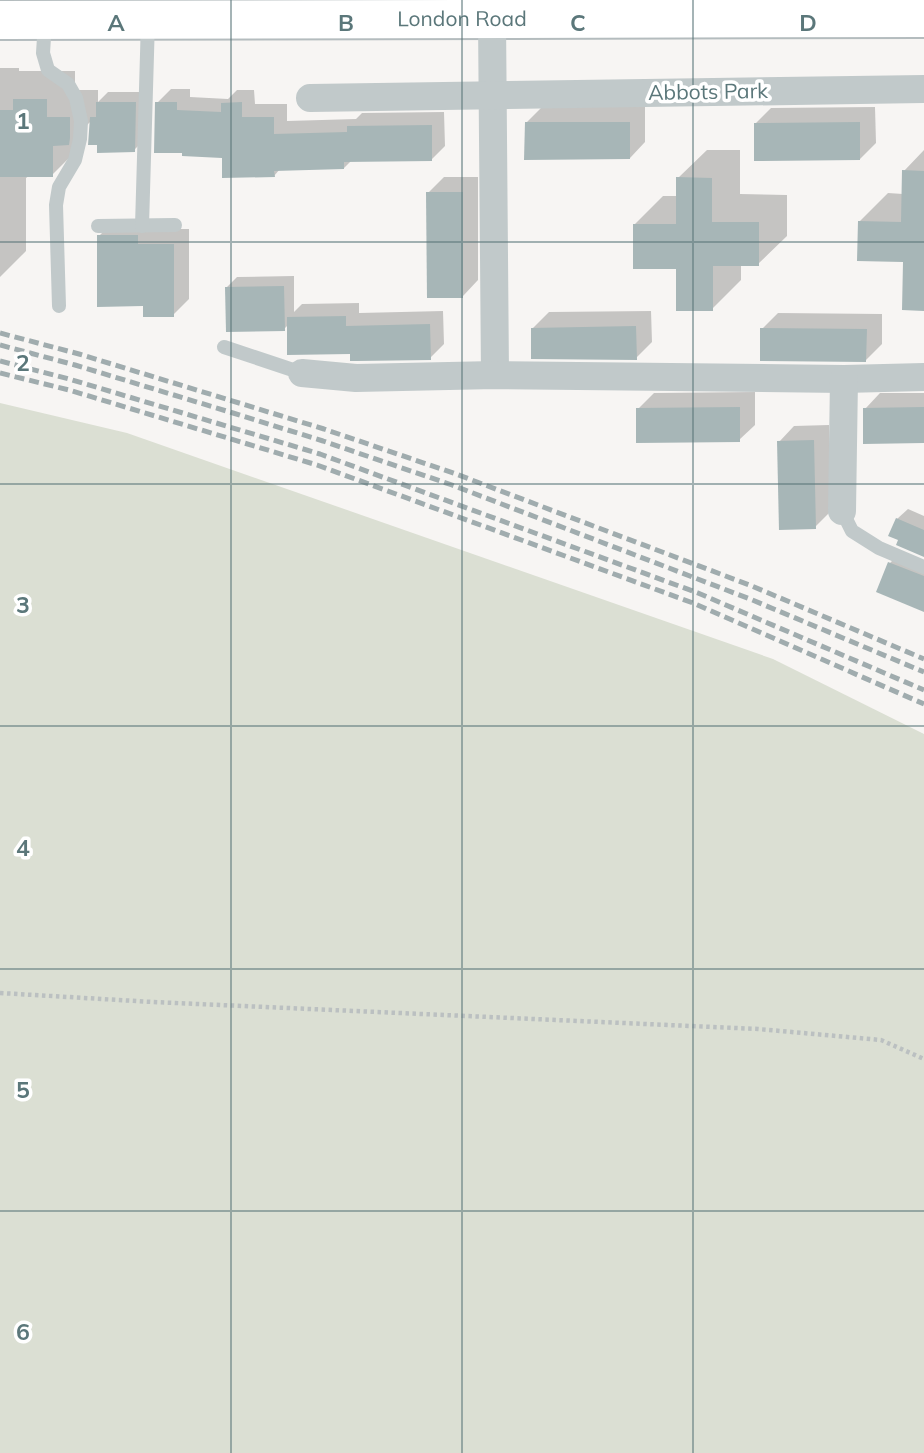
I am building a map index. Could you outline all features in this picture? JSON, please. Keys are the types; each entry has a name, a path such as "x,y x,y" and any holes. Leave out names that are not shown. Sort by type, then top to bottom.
{"main road":[{"name":"London Road","path":"0,20 148,19 346,10 492,19 666,10 790,9 924,18"}],"street":[{"path":"492,19 495,375"},
{"name":"Abbots Park","path":"310,98 924,89"},
{"path":"302,373 356,378 495,375 844,379 924,377"},
{"path":"842,511 844,379"}],"lane":[{"path":"45,19 43,54 48,70 68,84 76,99 81,121 75,160 59,187 55,205 58,306"},
{"path":"142,226 148,19"},
{"path":"98,226 175,225"},
{"path":"224,347 302,373"},
{"path":"842,511 852,531 879,548 924,567"}],"path":[{"path":"0,993 758,1029 881,1040 924,1059"}],"shaded area":[{"path":"0,403 127,433 773,659 924,734 924,1453 0,1453"}],"building":[{"path":"13,99 47,99 47,117 70,117 69,145 53,146 53,177 0,177 0,110 13,110"},
{"path":"96,102 136,102 135,152 97,153 97,145 88,145 90,117 96,117"},
{"path":"155,102 177,102 177,110 221,112 221,103 242,102 242,117 274,117 274,134 347,132 347,126 432,125 432,161 344,162 344,169 274,171 275,177 222,178 222,158 154,153"},
{"path":"525,122 630,122 630,159 524,160"},
{"path":"860,122 860,160 754,161 754,123"},
{"path":"902,170 924,171 924,311 902,310 903,262 857,261 858,221 901,222"},
{"path":"676,177 712,178 712,222 759,222 759,266 713,266 713,311 676,311 676,269 633,269 633,224 676,224"},
{"path":"426,192 463,192 463,298 427,298"},
{"path":"97,235 138,235 138,244 174,244 174,317 143,317 143,306 97,307"},
{"path":"284,286 285,331 226,332 225,287"},
{"path":"346,316 346,326 430,324 431,360 350,361 350,354 287,355 287,317"},
{"path":"636,326 637,360 531,359 531,328"},
{"path":"760,328 867,329 866,362 760,361"},
{"path":"740,407 740,442 636,443 636,408"},
{"path":"924,407 924,443 863,444 863,408"},
{"path":"814,440 816,529 779,530 777,441"},
{"path":"896,518 924,530 924,557 896,545 898,540 888,536"},
{"path":"888,562 924,576 924,612 876,592"}],"railway":[{"path":"0,333 79,354 324,429 456,474 752,586 924,659"},
{"path":"0,345 233,413 452,485 750,599 924,672"},
{"path":"0,361 320,454 698,593 924,690"},
{"path":"0,373 69,390 317,465 693,603 924,704"}]}
